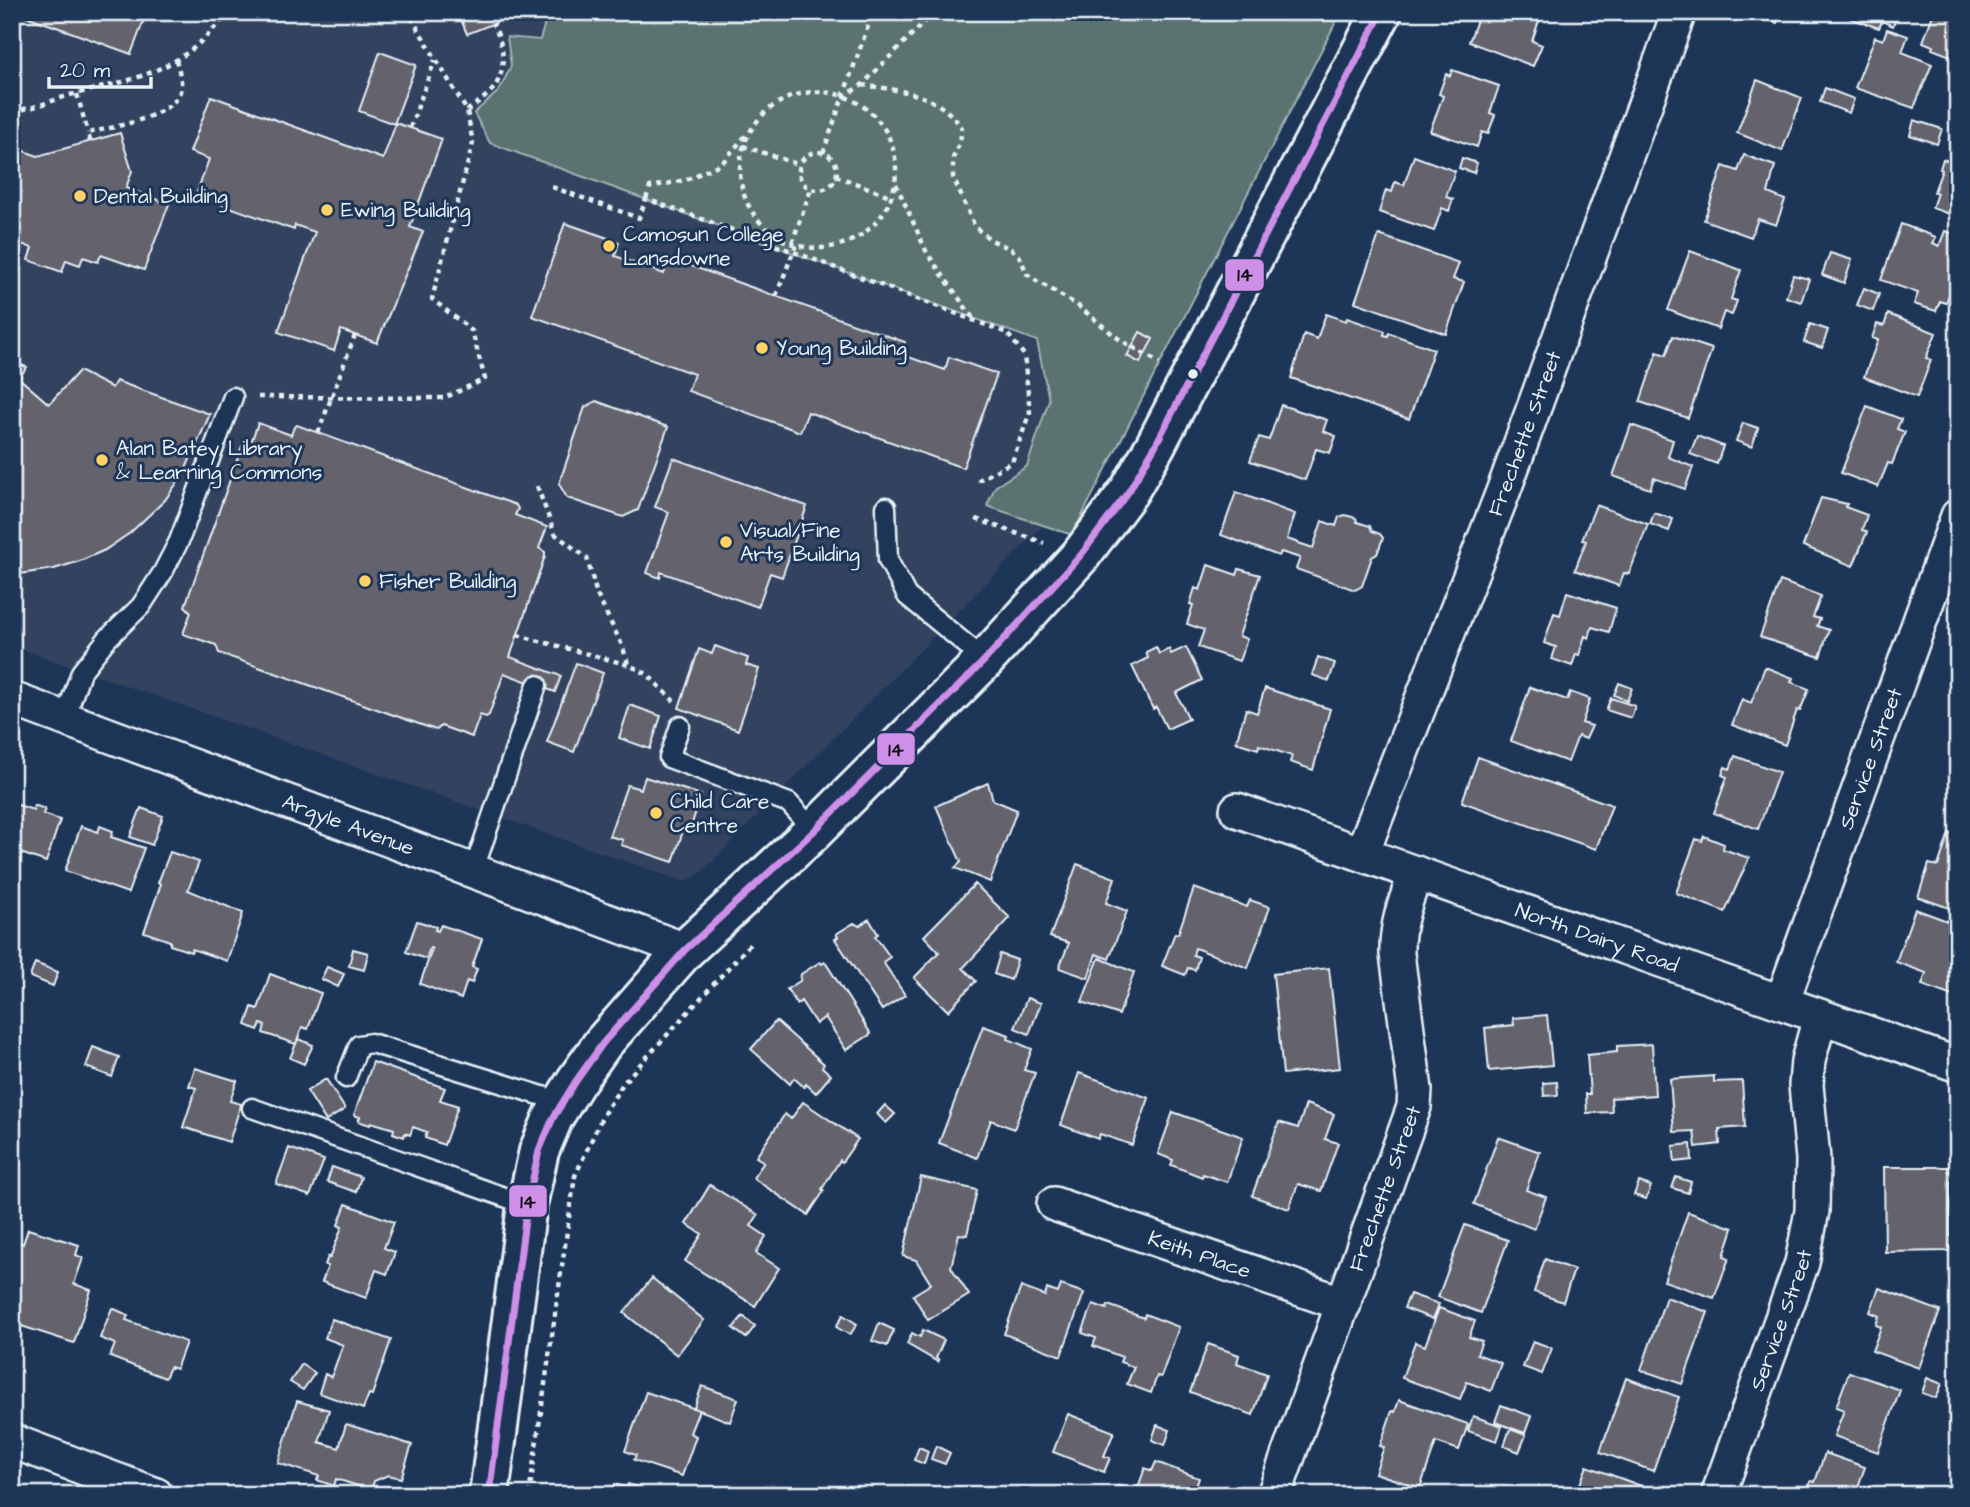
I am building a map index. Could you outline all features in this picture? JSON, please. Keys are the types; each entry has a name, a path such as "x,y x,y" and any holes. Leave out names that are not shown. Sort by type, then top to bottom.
{"main road":[{"path":"489,1495 527,1205 539,1151 562,1102 603,1043 685,950 814,831 985,660 1082,555 1129,491 1155,446 1382,12"}],"street":[{"name":"Frechette Street","path":"1362,853 1503,492 1679,12"},
{"name":"Service Street","path":"1782,1002 1958,516"},
{"name":"Argyle Avenue","path":"12,699 685,950"},
{"name":"North Dairy Road","path":"1237,810 1958,1065"},
{"name":"Frechette Street","path":"1274,1495 1414,1107 1415,1090 1396,954 1396,934 1416,873"},
{"name":"Service Street","path":"1718,1495 1802,1263 1812,1211 1813,1159 1806,1085 1808,1061 1820,1017"},
{"name":"Keith Place","path":"1054,1204 1344,1304"},
{"path":"12,1441 156,1495"}],"lane":[{"path":"65,718 80,672 107,639 141,606 163,572 179,541 233,397"},
{"path":"886,506 888,560 907,596 985,660"},
{"path":"473,872 537,685"},
{"path":"680,726 669,758 789,803 814,831"},
{"path":"346,1078 359,1045 371,1042 562,1102"},
{"path":"252,1108 527,1205"}],"path":[{"path":"12,110 26,110 77,93 120,84 160,69 189,52 230,12"},
{"path":"233,397 444,398 485,379 472,331 432,299 473,143 467,111 411,17 404,12"},
{"path":"823,153 873,12"},
{"path":"842,97 862,85 934,12"},
{"path":"467,111 493,90 503,66 501,39 493,24"},
{"path":"410,128 436,59"},
{"path":"88,133 141,119 166,109 177,98 182,86 176,60"},
{"path":"862,85 918,95 936,102 952,114 962,128 960,142 953,158 953,177 975,226 991,240 1012,249 1020,257 1027,274 1035,281 1077,304 1119,339 1162,364 1168,352"},
{"path":"552,187 639,218 650,187 686,180 722,163 749,130 766,111 789,97 818,91 849,98 873,114 889,136 895,158 895,183 886,208 862,234 836,246 811,247 782,239 760,223 746,201 740,176 743,146 749,130"},
{"path":"77,93 90,141"},
{"path":"743,146 800,166"},
{"path":"823,153 833,160 836,176 829,186 811,189 800,177 800,166 806,156 823,153"},
{"path":"836,176 890,196"},
{"path":"895,183 927,253 974,320"},
{"path":"776,296 794,252 811,189"},
{"path":"646,199 1007,333 1024,355 1030,412 1012,462 977,481"},
{"path":"318,433 355,335"},
{"path":"537,486 555,534 587,558 597,594 629,665"},
{"path":"976,519 1017,533"},
{"path":"517,635 597,659 629,665 648,674 674,702 670,715 680,726"}],"shaded area":[{"name":"Camosun College Lansdowne","path":"12,12 1326,12 1087,481 702,872 685,882 12,646"}],"green space":[{"path":"548,12 1341,12 1072,535 987,506 995,487 1027,466 1049,400 1037,341 490,143 474,113 499,91 511,66 507,37 540,40"}],"building":[{"path":"15,12 147,12 131,54"},
{"path":"435,12 503,12 505,19 467,34 460,17"},
{"path":"1480,12 1542,12 1532,41 1542,45 1533,66 1469,42"},
{"path":"1750,12 1781,12 1777,23"},
{"path":"1842,12 1898,12 1893,26 1882,21 1879,28 1841,15"},
{"path":"1934,12 1958,12 1958,54 1954,53 1953,57 1932,49 1933,46 1923,42"},
{"path":"1887,29 1908,36 1902,52 1932,64 1914,108 1855,88 1875,37 1883,40"},
{"path":"380,52 416,65 394,124 359,111"},
{"path":"1452,70 1499,86 1490,113 1495,115 1488,134 1482,132 1477,147 1430,131 1443,96 1439,94 1446,74 1450,76"},
{"path":"1757,80 1802,98 1782,151 1737,133"},
{"path":"1825,88 1854,99 1849,113 1820,102"},
{"name":"Ewing Building","path":"211,96 383,159 396,123 442,139 410,227 423,232 377,343 341,330 334,351 278,332 315,232 295,225 294,230 196,195 209,159 190,152"},
{"path":"1914,120 1942,129 1937,144 1910,135"},
{"name":"Dental Building","path":"120,133 132,171 126,188 169,204 144,270 101,255 98,262 83,257 80,265 66,260 62,272 28,260 32,248 19,243 22,235 12,232 12,147 38,156"},
{"path":"1952,153 1958,155 1958,217 1932,208 1943,159 1949,161"},
{"path":"1744,155 1775,166 1768,193 1785,200 1776,225 1758,219 1751,237 1704,220 1723,166 1738,171"},
{"path":"1414,156 1455,171 1446,197 1453,199 1449,211 1442,208 1434,231 1379,212 1386,190 1392,192 1395,182 1404,185"},
{"path":"1462,158 1477,163 1474,173 1459,168"},
{"name":"Young Building","path":"565,223 619,242 615,256 664,274 669,258 905,342 900,354 945,370 949,357 997,374 963,468 808,412 800,432 688,391 694,374 532,316"},
{"path":"1901,224 1936,237 1933,243 1939,246 1945,231 1958,235 1958,286 1952,286 1946,303 1940,301 1936,311 1914,304 1918,293 1881,280"},
{"path":"1379,235 1459,263 1453,279 1464,282 1446,334 1355,302"},
{"path":"1690,251 1741,270 1731,299 1737,301 1732,315 1724,312 1718,329 1668,310"},
{"path":"1830,253 1852,260 1844,283 1822,275"},
{"path":"1793,275 1809,279 1801,302 1786,297"},
{"path":"1864,288 1879,294 1873,311 1857,305"},
{"path":"1326,314 1346,321 1347,318 1385,331 1384,335 1388,336 1389,333 1434,349 1409,419 1291,378 1304,334 1317,339"},
{"path":"1888,314 1936,333 1926,358 1931,360 1917,397 1864,377 1878,340 1872,338 1877,324 1884,326"},
{"path":"1810,324 1828,330 1822,348 1804,342"},
{"path":"1140,332 1153,339 1140,363 1127,356"},
{"path":"1673,336 1712,349 1688,418 1640,402 1657,352 1666,355"},
{"name":"Alan Batey Library & Learning Commons","path":"12,362 27,367 19,378 49,404 79,371 112,388 116,381 210,414 184,473 165,500 130,533 105,550 80,561 54,569 12,575"},
{"path":"596,401 668,427 638,510 623,517 567,498 559,484 585,407"},
{"path":"1281,405 1327,420 1323,431 1336,436 1330,453 1316,449 1305,480 1250,461 1259,437 1269,440"},
{"path":"1867,406 1901,419 1897,429 1905,432 1892,464 1888,463 1878,487 1841,473"},
{"name":"Fisher Building","path":"258,423 291,435 297,425 516,505 518,509 515,515 547,527 539,548 545,552 545,556 510,657 561,676 555,692 504,673 489,715 480,715 472,737 441,726 437,730 433,729 219,653 216,645 183,634 191,612 185,606 242,446 245,443 250,445"},
{"path":"1743,423 1758,428 1752,447 1736,441"},
{"path":"1631,425 1673,440 1668,457 1693,467 1685,489 1654,478 1650,489 1613,476"},
{"path":"1697,436 1723,446 1717,464 1690,454"},
{"name":"Visual/Fine Arts Building","path":"673,458 807,506 782,577 770,573 758,607 661,572 660,578 647,573 669,512 655,507"},
{"path":"1236,492 1295,514 1287,539 1313,548 1322,521 1336,526 1339,517 1345,515 1370,526 1372,531 1383,538 1377,554 1372,557 1362,586 1355,590 1296,569 1300,558 1281,552 1279,556 1221,535"},
{"path":"1821,498 1847,504 1845,507 1867,515 1862,530 1867,532 1853,566 1803,546"},
{"path":"1596,505 1648,524 1629,574 1624,573 1619,586 1575,570 1586,541 1582,540"},
{"path":"1654,513 1673,519 1669,531 1650,524"},
{"path":"1208,565 1237,575 1239,569 1260,575 1239,636 1247,639 1239,661 1198,647 1204,630 1187,624 1195,588 1200,590"},
{"path":"1780,581 1821,596 1813,617 1820,619 1817,626 1829,630 1820,657 1760,637"},
{"path":"1567,592 1616,608 1609,632 1592,627 1589,638 1585,636 1572,666 1552,659 1556,647 1544,643 1554,613 1560,615"},
{"path":"715,646 748,658 746,665 759,669 738,730 679,708 699,649 712,654"},
{"path":"1156,647 1159,654 1169,649 1171,654 1186,647 1202,680 1176,693 1189,719 1167,729 1156,707 1153,709 1132,666 1148,658 1146,652"},
{"path":"1318,657 1335,663 1329,681 1312,675"},
{"path":"576,663 603,673 574,752 547,742"},
{"path":"1765,667 1793,678 1791,682 1809,689 1800,711 1797,710 1785,745 1732,725 1742,699 1751,703"},
{"path":"1619,683 1632,688 1627,701 1614,695"},
{"path":"1530,687 1567,700 1570,692 1590,699 1582,723 1592,726 1586,739 1578,736 1568,762 1511,741"},
{"path":"1265,688 1330,709 1313,770 1290,762 1292,756 1259,745 1258,749 1236,742 1246,709 1257,713"},
{"path":"1611,698 1635,706 1631,718 1606,710"},
{"path":"630,705 661,716 650,749 619,738"},
{"path":"1735,756 1779,772 1758,829 1714,813 1727,777 1722,775 1725,767 1730,769"},
{"path":"1478,757 1612,805 1596,849 1462,802"},
{"name":"Child Care Centre","path":"645,777 701,795 689,833 683,831 673,862 621,845 623,840 609,836 627,785 641,789"},
{"path":"988,783 993,800 1017,810 990,882 955,868 961,862 936,806"},
{"path":"12,803 33,810 34,805 45,809 43,814 60,820 46,862 12,850"},
{"path":"141,808 163,816 152,845 130,837"},
{"path":"81,826 98,832 100,826 113,831 111,837 144,848 128,893 65,871"},
{"path":"1949,833 1958,836 1958,911 1918,897 1929,864 1938,866"},
{"path":"1704,836 1724,844 1723,849 1749,858 1725,912 1676,893 1696,839 1702,841"},
{"path":"170,852 199,862 188,890 243,913 227,961 170,945 170,941 144,932"},
{"path":"1077,864 1115,878 1106,903 1127,911 1109,959 1096,954 1088,978 1059,968 1069,943 1050,937"},
{"path":"975,884 1010,918 963,968 976,981 948,1011 914,978 939,952 924,936"},
{"path":"1194,888 1247,907 1250,900 1270,907 1248,968 1195,948 1193,955 1199,957 1195,970 1188,968 1185,975 1162,966 1175,933 1178,934"},
{"path":"1915,909 1958,925 1958,998 1922,985 1926,973 1896,962"},
{"path":"869,919 878,934 875,936 890,957 883,962 905,995 882,1010 835,939 838,937 836,934 854,923 859,926"},
{"path":"417,921 436,927 435,930 438,931 441,925 482,939 472,967 477,969 472,983 467,981 461,999 420,984 432,949 430,948 426,959 406,952"},
{"path":"353,949 368,953 364,970 349,966"},
{"path":"1000,954 1017,960 1011,980 994,974"},
{"path":"1099,958 1134,972 1119,1015 1082,1002"},
{"path":"820,962 825,962 871,1034 846,1050 825,1017 816,1024 801,1001 797,1004 787,989 800,981 801,974"},
{"path":"35,963 58,972 53,986 30,977"},
{"path":"327,967 344,974 338,987 321,979"},
{"path":"1329,968 1340,1068 1283,1074 1273,974"},
{"path":"270,974 321,993 308,1029 302,1027 296,1044 263,1033 265,1025 261,1024 258,1030 246,1025 252,1007 258,1009"},
{"path":"1027,998 1041,1003 1029,1034 1015,1028"},
{"path":"1547,1015 1552,1065 1489,1071 1485,1028 1514,1025 1513,1018"},
{"path":"776,1021 824,1064 822,1067 831,1075 816,1093 794,1078 790,1084 751,1049"},
{"path":"983,1026 1009,1035 1008,1039 1032,1049 1024,1070 1035,1073 1014,1129 991,1120 977,1158 939,1143"},
{"path":"298,1039 313,1045 304,1064 290,1058"},
{"path":"1652,1044 1655,1095 1611,1098 1612,1112 1587,1113 1586,1094 1590,1094 1587,1055 1617,1052 1617,1046"},
{"path":"93,1047 119,1057 112,1077 86,1067"},
{"path":"373,1062 445,1088 440,1100 458,1106 444,1145 425,1138 427,1132 413,1127 410,1135 405,1133 404,1137 393,1133 394,1129 358,1121 360,1117 354,1115"},
{"path":"195,1068 237,1081 230,1101 241,1104 229,1142 183,1127 196,1088 189,1086"},
{"path":"1079,1073 1149,1098 1132,1145 1100,1134 1098,1139 1061,1125"},
{"path":"1714,1076 1714,1082 1742,1081 1745,1127 1719,1129 1720,1144 1696,1147 1694,1131 1674,1132 1670,1079"},
{"path":"326,1079 345,1109 326,1121 307,1091"},
{"path":"1557,1082 1558,1095 1544,1096 1543,1083"},
{"path":"803,1102 858,1139 842,1162 840,1160 808,1215 753,1178 764,1162 756,1157 785,1114 791,1119"},
{"path":"1306,1104 1334,1114 1325,1139 1338,1143 1321,1191 1298,1184 1289,1209 1252,1196 1279,1122 1298,1128"},
{"path":"885,1105 895,1114 886,1123 877,1114"},
{"path":"1173,1112 1243,1137 1227,1182 1203,1174 1202,1177 1171,1165 1173,1160 1158,1154"},
{"path":"1498,1137 1540,1152 1526,1190 1546,1197 1534,1229 1474,1204"},
{"path":"1691,1144 1692,1160 1675,1162 1673,1146"},
{"path":"289,1148 324,1160 310,1196 276,1184"},
{"path":"332,1167 361,1177 356,1192 327,1182"},
{"path":"1884,1167 1948,1167 1948,1171 1953,1170 1950,1182 1950,1236 1953,1236 1953,1246 1950,1246 1950,1251 1885,1252"},
{"path":"921,1177 977,1190 967,1235 959,1234 951,1267 969,1295 928,1320 913,1295 931,1284 916,1260 903,1256"},
{"path":"1676,1177 1691,1182 1688,1193 1672,1188"},
{"path":"1639,1182 1651,1186 1646,1199 1634,1195"},
{"path":"710,1185 758,1215 751,1226 766,1236 756,1253 779,1268 755,1306 685,1261 702,1234 686,1224"},
{"path":"346,1204 394,1222 384,1248 395,1252 387,1274 376,1270 366,1298 322,1282 328,1266 325,1265 342,1227 338,1225"},
{"path":"1688,1212 1733,1228 1724,1256 1729,1258 1714,1298 1664,1281"},
{"path":"1465,1225 1508,1240 1481,1313 1438,1297"},
{"path":"28,1229 79,1245 76,1255 83,1258 74,1284 91,1290 74,1343 12,1323 12,1263 19,1242 23,1244"},
{"path":"1545,1259 1574,1270 1563,1302 1534,1292"},
{"path":"652,1278 704,1320 677,1355 624,1313"},
{"path":"1061,1285 1084,1293 1061,1356 1004,1334 1021,1287 1045,1296 1047,1289 1058,1293"},
{"path":"1879,1288 1940,1311 1919,1368 1872,1351 1881,1327 1876,1325 1879,1316 1870,1312"},
{"path":"1410,1294 1439,1304 1433,1319 1404,1308"},
{"path":"1666,1297 1708,1312 1682,1384 1641,1370"},
{"path":"1093,1304 1107,1309 1108,1305 1144,1318 1145,1314 1179,1327 1161,1377 1157,1376 1151,1393 1127,1384 1134,1367 1120,1362 1122,1357 1093,1346 1096,1338 1082,1333"},
{"path":"112,1308 128,1315 126,1320 186,1342 176,1369 170,1367 165,1378 110,1357 115,1344 100,1338"},
{"path":"1439,1308 1475,1321 1469,1337 1482,1341 1477,1354 1501,1363 1491,1391 1467,1382 1460,1399 1402,1378 1415,1342 1425,1346"},
{"path":"843,1315 857,1324 850,1335 836,1327"},
{"path":"743,1316 755,1326 746,1338 733,1328"},
{"path":"332,1319 391,1340 372,1395 369,1394 363,1409 319,1393 325,1374 331,1377 343,1345 325,1338"},
{"path":"879,1323 894,1330 887,1346 872,1341"},
{"path":"923,1330 944,1340 936,1358 938,1362 907,1344 912,1333 920,1337"},
{"path":"1533,1341 1552,1348 1542,1374 1523,1367"},
{"path":"1208,1344 1239,1355 1237,1363 1267,1374 1253,1415 1190,1392"},
{"path":"302,1364 315,1373 303,1390 290,1382"},
{"path":"1849,1372 1900,1390 1878,1452 1834,1436 1844,1410 1836,1407"},
{"path":"1626,1378 1679,1397 1653,1471 1600,1452"},
{"path":"1927,1378 1942,1384 1936,1398 1922,1393"},
{"path":"702,1386 738,1399 730,1422 694,1408"},
{"path":"646,1392 699,1410 690,1433 696,1436 682,1476 634,1460 636,1455 625,1451"},
{"path":"1399,1400 1468,1424 1459,1450 1436,1442 1420,1488 1375,1473 1384,1447 1380,1446 1392,1411 1395,1412"},
{"path":"297,1401 329,1410 319,1442 339,1448 346,1424 412,1445 401,1478 388,1475 374,1481 371,1490 336,1479 334,1486 317,1480 319,1476 278,1463"},
{"path":"1501,1405 1531,1416 1525,1433 1495,1422"},
{"path":"1068,1414 1114,1432 1104,1456 1110,1458 1104,1472 1053,1452"},
{"path":"1473,1416 1502,1426 1497,1441 1468,1431"},
{"path":"1157,1425 1170,1430 1165,1445 1152,1440"},
{"path":"1510,1429 1526,1435 1519,1452 1504,1446"},
{"path":"936,1446 950,1453 945,1464 931,1459"},
{"path":"919,1447 928,1451 924,1464 914,1460"},
{"path":"1825,1453 1865,1467 1855,1495 1806,1495 1811,1481 1815,1482"},
{"path":"1156,1462 1199,1478 1193,1495 1114,1495 1118,1486 1136,1493 1145,1468 1152,1471"},
{"path":"1587,1466 1652,1490 1651,1495 1584,1495 1577,1492"},
{"path":"615,1484 627,1488 628,1484 660,1495 611,1495"}],"transit line":[{"name":"14","path":"489,1495 527,1205 539,1151 553,1118 603,1043 685,950 814,831 985,660 1081,555 1129,491 1382,12"}],"place":[{"name":"Dental Building","path":"80,196"},
{"name":"Ewing Building","path":"327,210"},
{"name":"Camosun College Lansdowne","path":"609,246"},
{"name":"Young Building","path":"762,348"},
{"name":"Alan Batey Library & Learning Commons","path":"102,460"},
{"name":"Visual/Fine Arts Building","path":"726,542"},
{"name":"Fisher Building","path":"365,581"},
{"name":"Child Care Centre","path":"656,813"}]}
